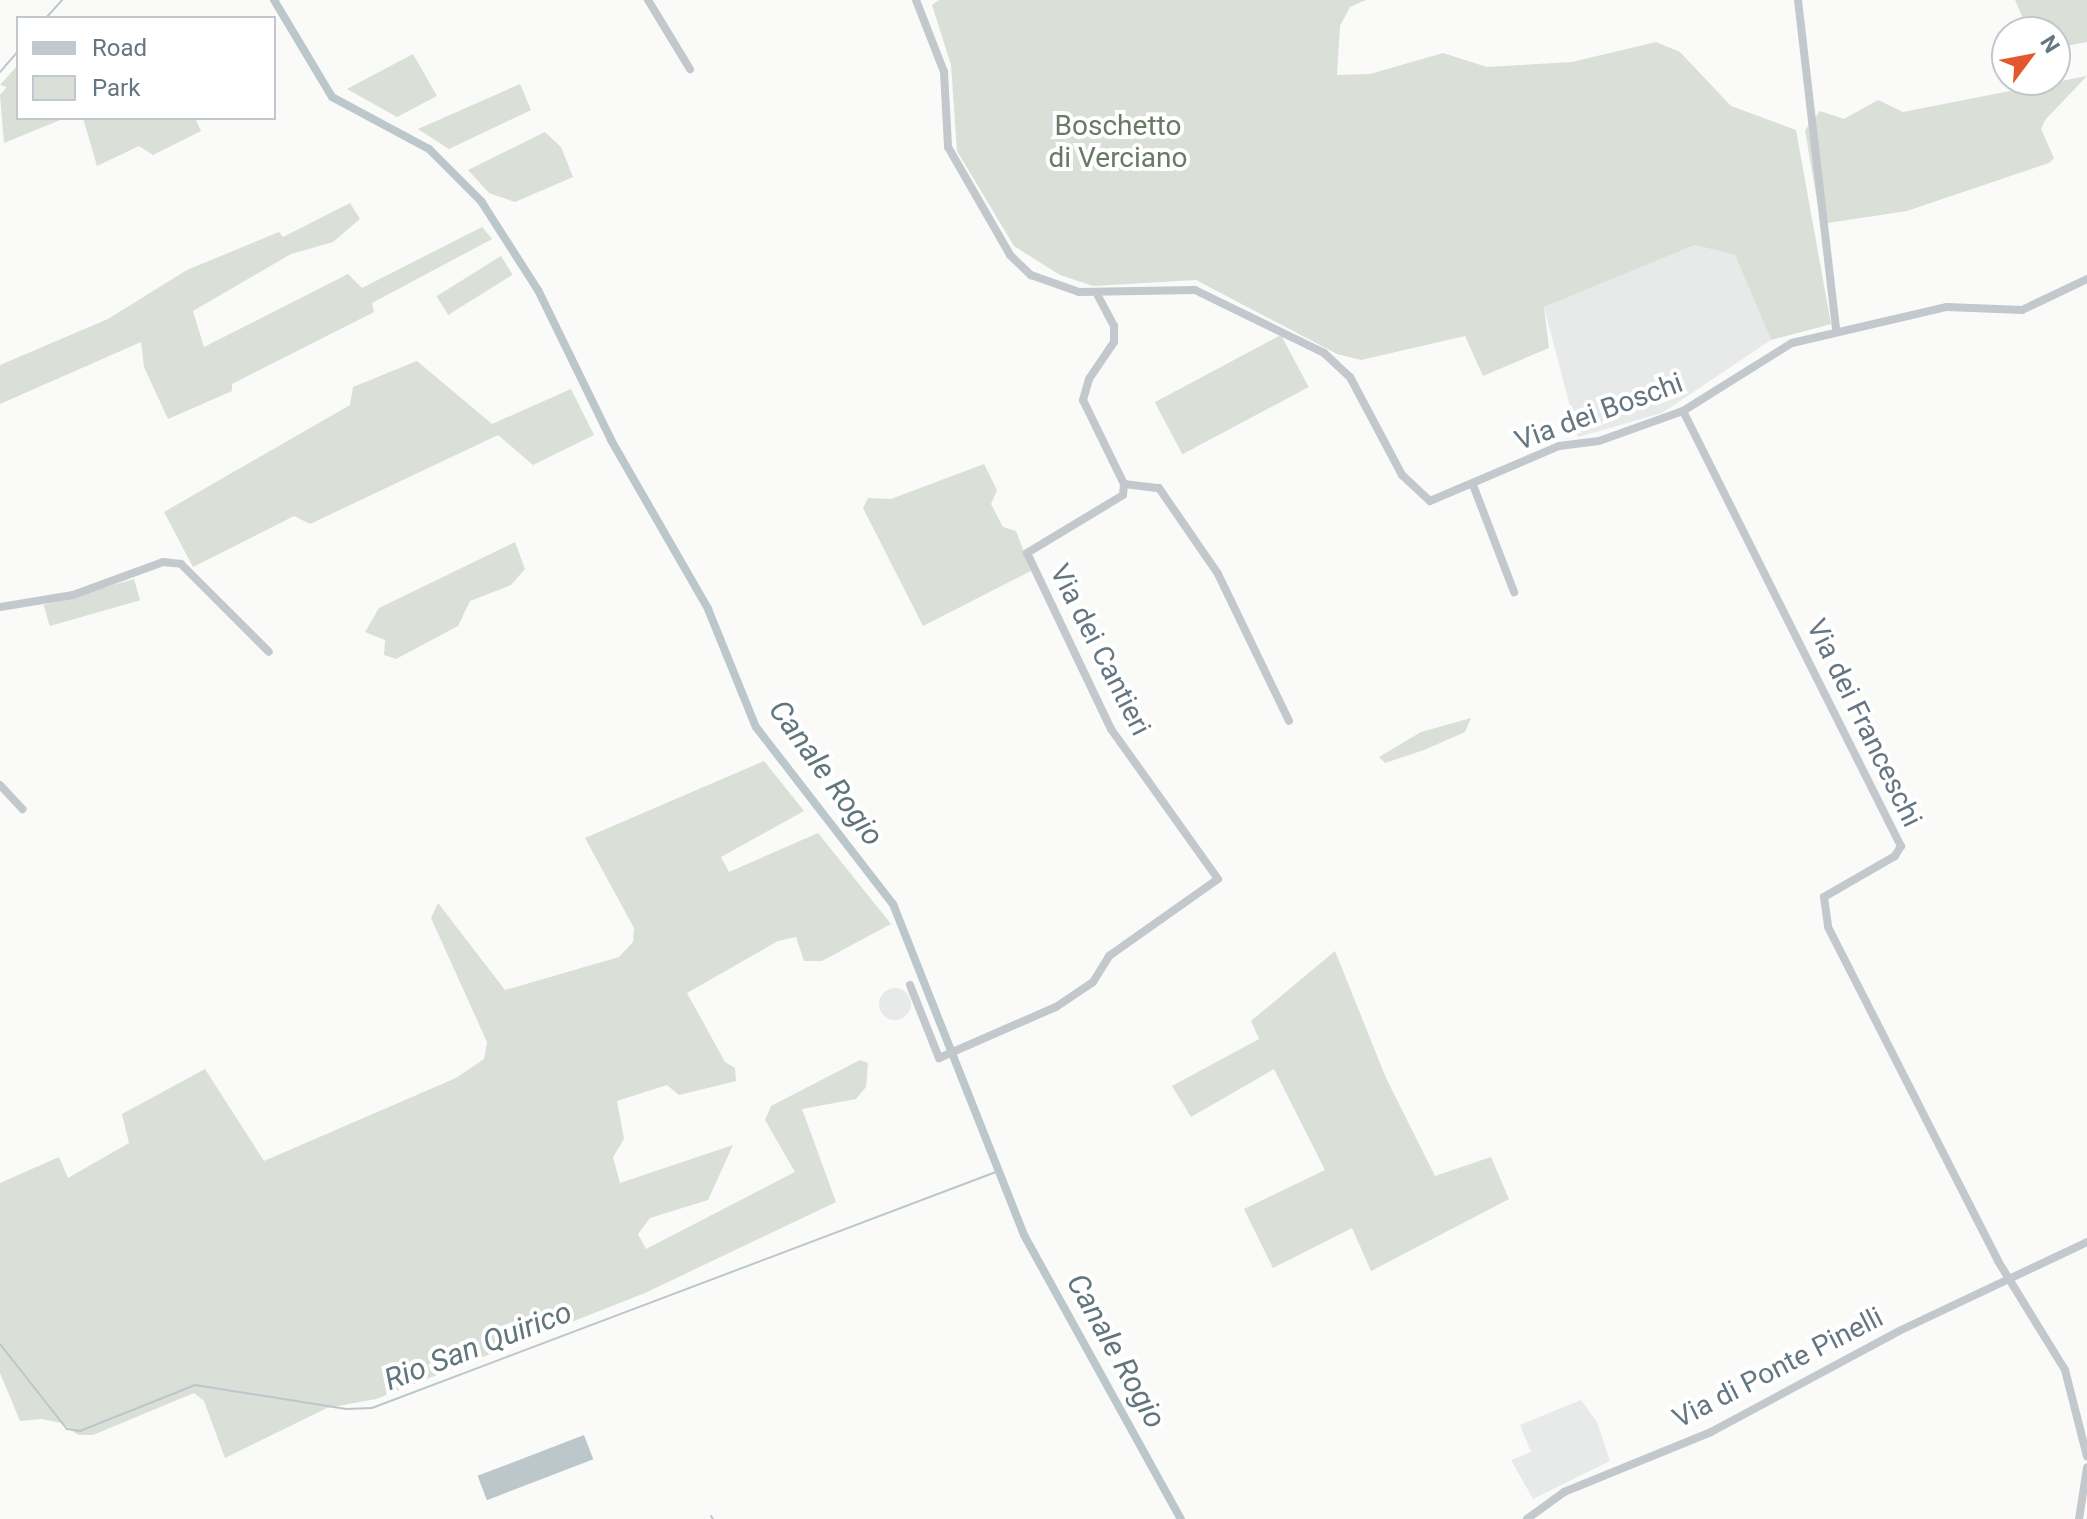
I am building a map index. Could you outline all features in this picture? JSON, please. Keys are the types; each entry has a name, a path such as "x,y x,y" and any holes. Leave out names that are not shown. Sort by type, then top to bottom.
{"street":[{"path":"648,0 690,69"},
{"name":"Via dei Boschi","path":"916,0 944,72 948,147 976,204 1031,275 1097,294 1195,290 1216,297 1344,369 1421,498 1440,502 1559,446 1599,441 1683,411 1768,355 1836,330 1947,307 2022,310 2087,279"},
{"path":"1798,0 1836,330"},
{"path":"1097,294 1114,326 1114,342 1084,387 1083,400 1124,484 1159,488 1218,574 1289,721"},
{"name":"Via dei Franceschi","path":"1683,411 1901,846 1895,856 1824,897 1828,927 2009,1280"},
{"name":"Via dei Cantieri","path":"910,985 934,1054 943,1056 1056,1007 1093,982 1109,956 1218,879 1111,729 1027,553 1118,501 1124,484"},
{"path":"1473,485 1514,592"},
{"path":"0,607 73,595 163,562 181,564 269,652"},
{"path":"0,785 22,809"},
{"name":"Via di Ponte Pinelli","path":"1527,1519 1576,1486 1711,1432 2087,1242"},
{"path":"2009,1280 2065,1370 2087,1456"},
{"path":"2079,1519 2087,1468"}],"shaded area":[{"path":"1695,245 1735,255 1771,340 1662,413 1578,437 1544,307"},
{"path":"895,988 906,993 911,1004 906,1015 895,1020 884,1015 879,1004 884,993"},
{"path":"1581,1400 1597,1422 1610,1461 1533,1499 1511,1460 1531,1452 1520,1425"},
{"path":"584,1435 593,1459 487,1500 478,1476"}],"green space":[{"name":"Boschetto di Verciano","path":"939,0 1366,0 1350,7 1340,26 1337,75 1370,74 1443,53 1487,67 1572,62 1656,42 1680,52 1731,106 1796,130 1831,324 1771,340 1735,255 1695,245 1544,307 1549,348 1483,376 1465,336 1361,360 1337,354 1196,280 1093,286 1060,275 1014,246 957,151 951,65 932,5"},
{"path":"2015,0 2087,0 2087,42 2071,45 2071,16 2022,16"},
{"path":"413,54 437,96 397,117 347,89"},
{"path":"16,67 16,120 60,120 4,143 0,95 7,87 0,85"},
{"path":"2087,76 2071,93 2071,79"},
{"path":"520,84 531,110 449,149 418,129"},
{"path":"1991,95 2068,96 2045,120 2041,129 2054,158 2049,163 1907,211 1821,224 1805,130 1820,111 1844,119 1878,100 1903,112"},
{"path":"84,120 196,120 201,131 153,155 139,146 97,166"},
{"path":"545,132 561,147 573,177 515,202 489,193 468,170"},
{"path":"350,203 360,219 333,242 291,254 193,311 204,347 348,274 362,288 482,227 492,239 372,303 374,312 232,384 232,391 168,419 144,367 141,342 0,404 0,365 108,319 187,270 279,232 283,237"},
{"path":"501,256 513,275 448,315 437,296"},
{"path":"1281,335 1309,387 1182,454 1155,402"},
{"path":"417,361 492,424 571,389 594,435 533,465 498,435 310,524 294,516 193,567 164,512 350,405 353,387"},
{"path":"984,464 997,490 991,504 1003,527 1016,531 1031,571 923,626 863,508 868,498 891,499"},
{"path":"515,542 525,569 511,585 470,601 458,626 396,659 384,655 385,640 365,632 379,608"},
{"path":"134,579 140,600 50,626 44,605"},
{"path":"1471,718 1465,732 1424,750 1385,763 1379,757 1421,732"},
{"path":"764,761 804,811 721,857 729,872 818,833 891,924 822,961 804,961 796,937 778,941 687,993 725,1062 735,1068 736,1081 679,1095 667,1085 617,1101 624,1139 613,1157 620,1183 733,1145 708,1200 650,1218 638,1234 646,1249 795,1172 765,1120 771,1106 860,1060 868,1063 866,1087 856,1099 802,1109 836,1202 645,1293 376,1399 327,1408 225,1458 204,1401 194,1393 93,1435 78,1435 62,1423 41,1419 20,1421 0,1373 0,1183 59,1157 68,1178 129,1143 122,1114 205,1069 264,1161 456,1078 484,1059 487,1042 431,918 438,903 505,990 619,957 633,942 634,928 585,838"},
{"path":"1335,951 1386,1078 1435,1176 1491,1157 1509,1199 1371,1271 1352,1228 1273,1268 1244,1209 1325,1170 1274,1069 1191,1117 1172,1086 1259,1039 1251,1021"}],"waterway":[{"path":"48,16 62,0"},
{"name":"Canale Rogio","path":"274,0 332,97 429,149 481,201 538,290 611,440 708,609 756,727 893,904 1024,1235 1181,1519"},
{"path":"0,72 16,53"},
{"name":"Rio San Quirico","path":"0,1344 67,1429 80,1431 195,1385 346,1409 372,1408 996,1172"}]}
